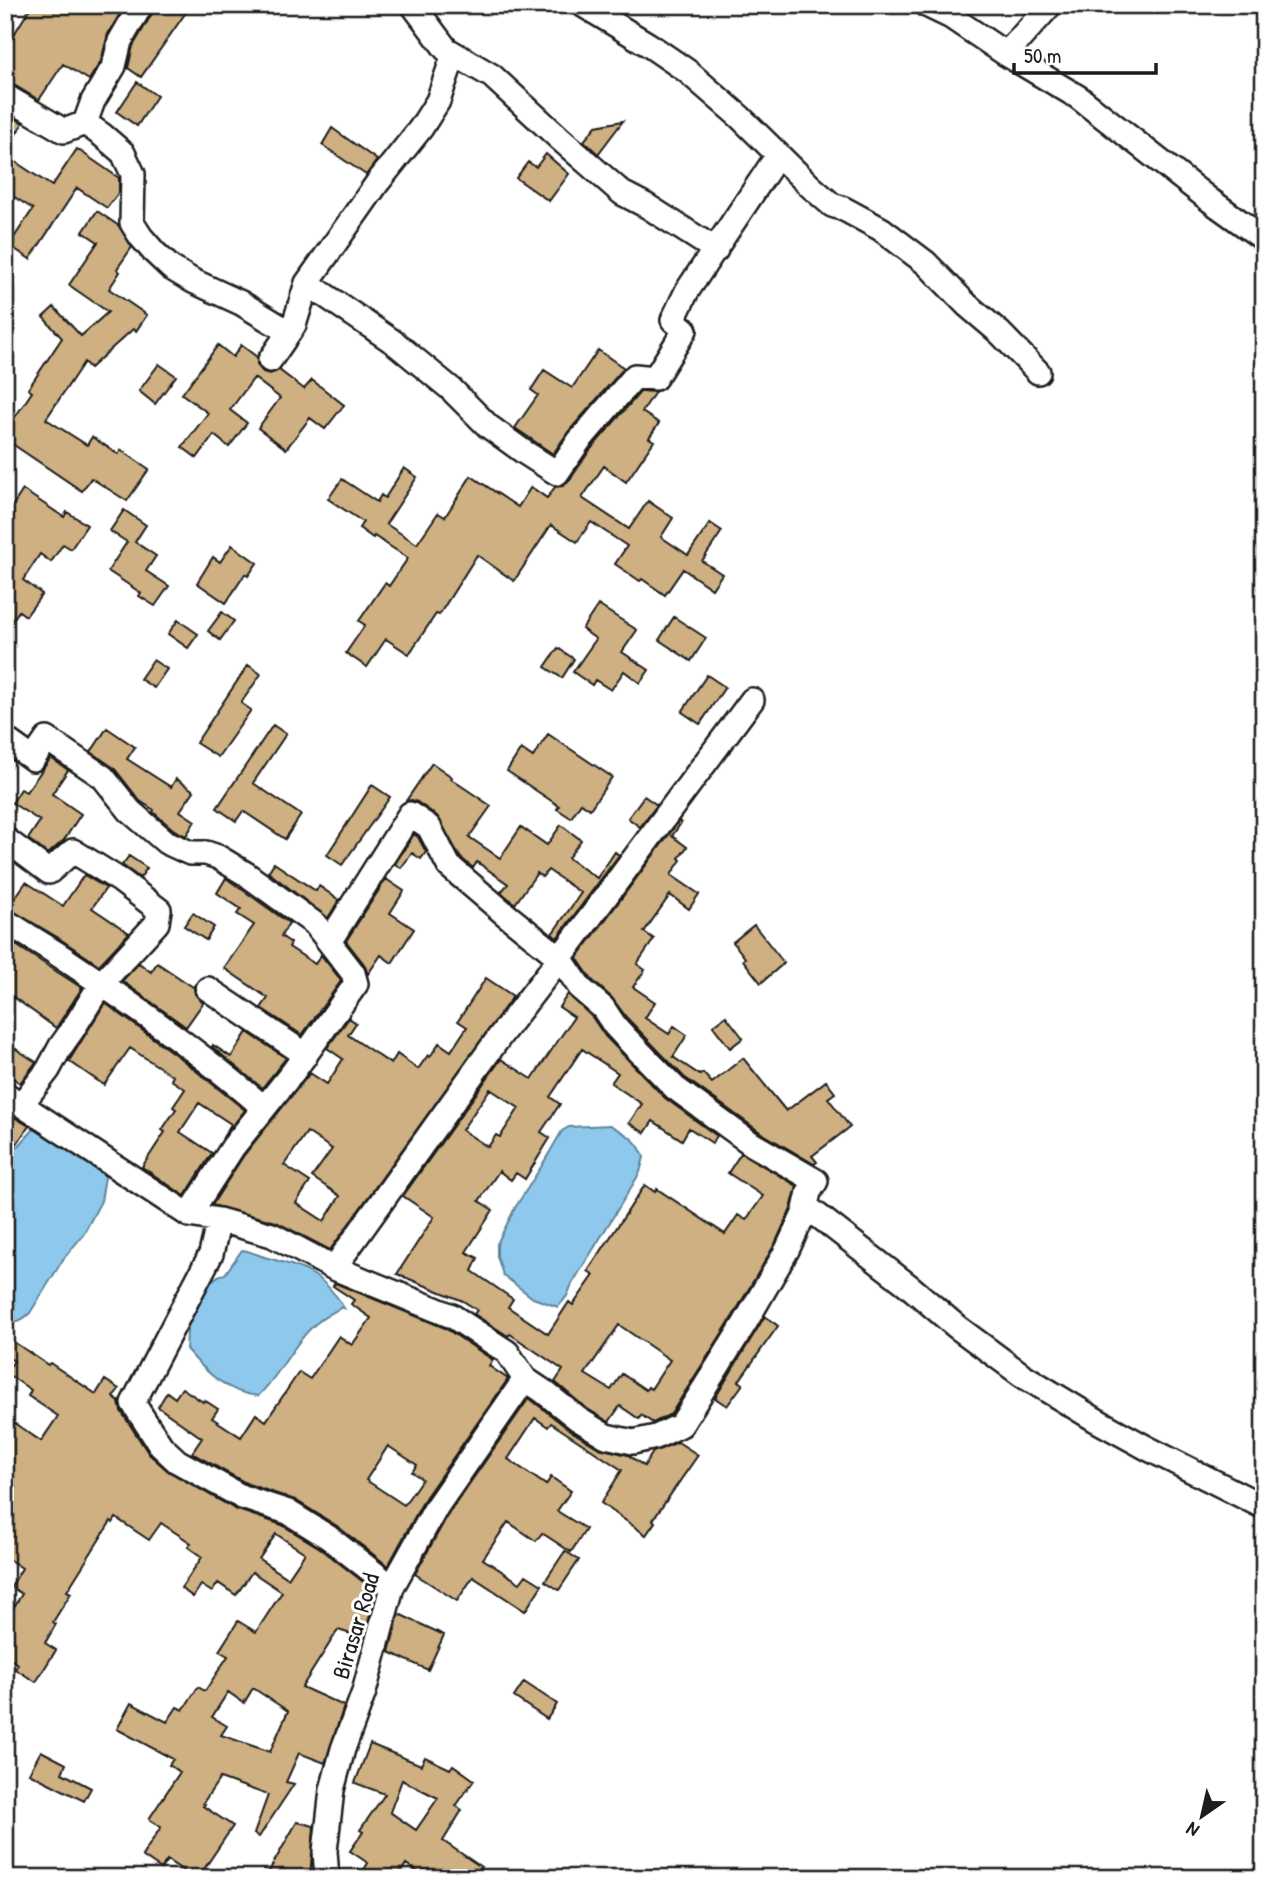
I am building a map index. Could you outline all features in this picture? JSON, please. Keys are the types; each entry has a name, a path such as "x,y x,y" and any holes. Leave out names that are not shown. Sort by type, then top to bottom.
{"street":[{"path":"5,96 64,131 85,123 93,101 114,66 120,41 141,5"},
{"path":"413,5 446,49 492,76 622,192 716,250"},
{"path":"583,5 687,71 740,117 832,205 881,229 926,263 1038,372"},
{"path":"926,5 951,17 1078,97 1264,240"},
{"path":"1006,54 1050,5"},
{"path":"270,360 294,324 307,284 377,182 421,128 438,101 454,54"},
{"path":"85,123 123,153 133,174 132,223 154,252 171,268 192,281 241,303 289,332"},
{"path":"307,284 415,359 488,425 557,472 579,441 635,376 655,378 685,330 673,320 687,290 778,155"},
{"path":"334,1268 500,1036 751,700"},
{"path":"5,739 33,759 47,739 103,777 130,811 166,842 190,853 206,853 218,857 315,924 353,974 356,984 306,1055 233,1147 189,1215"},
{"path":"5,839 49,872 73,851 115,876 159,910 157,923 101,984 48,1070 13,1099 189,1215 219,1220 272,1235 334,1268 452,1316 506,1352 525,1379 578,1419 606,1436 633,1443 681,1426 787,1250 807,1207 809,1192 816,1181 752,1144 676,1088 622,1033 603,1008 581,989 560,958 449,866 429,827 410,814 329,942"},
{"path":"5,921 53,950 178,1037 264,1108"},
{"path":"208,989 306,1055"},
{"path":"807,1207 957,1327 1022,1375 1147,1448 1264,1507"},
{"path":"219,1220 211,1254 133,1403 161,1446 177,1461 242,1497 298,1518 328,1537 392,1587"},
{"name":"Birasar Road","path":"327,1878 325,1852 332,1790 343,1749 364,1692 392,1587 437,1506 525,1379"}],"water":[{"path":"610,1125 631,1138 638,1146 644,1157 640,1172 558,1307 533,1298 503,1275 497,1256 497,1244 515,1208 562,1131 569,1127"},
{"path":"41,1128 98,1167 105,1177 101,1201 83,1235 64,1258 30,1313 19,1321 5,1322 5,1157 34,1129"},
{"path":"242,1250 312,1274 329,1287 344,1308 325,1316 310,1329 258,1396 227,1386 201,1366 186,1349 188,1326 201,1294 218,1276 225,1274"}],"building":[{"path":"32,5 125,5 108,34 101,61 89,80 63,64 39,100 5,82 5,49"},
{"path":"155,5 191,5 141,77 128,68 133,46"},
{"path":"137,82 157,96 137,126 117,112"},
{"path":"6,113 23,123 5,151 5,115"},
{"path":"623,121 598,154 584,141 596,126"},
{"path":"332,128 377,160 366,175 322,145"},
{"path":"77,149 119,178 119,192 107,208 77,188 30,259 9,245 33,209 5,191 5,155 52,186"},
{"path":"546,154 569,174 549,201 516,178 528,162 536,167"},
{"path":"97,211 119,226 132,247 117,269 120,272 109,289 147,315 136,331 133,329 90,368 84,362 46,419 87,445 92,437 118,454 121,450 149,469 127,501 91,478 82,491 5,439 5,432 32,392 28,389 62,338 43,317 54,307 81,336 108,312 69,285 98,242 83,232"},
{"path":"218,345 233,357 241,345 257,357 257,365 263,372 270,374 279,370 304,389 312,380 344,405 325,429 310,418 286,449 258,428 280,398 254,378 230,410 247,423 229,447 214,435 197,458 182,447 208,413 182,394"},
{"path":"598,350 624,368 568,432 553,454 515,428 538,395 531,390 544,370 572,388"},
{"path":"159,364 176,376 155,404 139,391"},
{"path":"641,391 655,392 642,412 659,423 649,438 654,441 626,482 604,466 582,498 629,529 648,501 673,518 661,537 688,555 710,523 722,531 702,561 722,574 712,589 683,569 665,595 615,564 627,546 591,522 577,542 551,525 514,581 477,555 439,615 436,614 409,654 386,639 367,667 346,653 365,625 359,621 385,583 389,586 408,558 359,528 363,522 328,499 342,479 377,502 381,495 385,498 404,468 417,477 386,524 417,544 438,513 445,517 471,476 518,507 531,487 547,498 555,487 563,486 569,481 590,450"},
{"path":"23,490 64,517 67,512 87,525 71,549 63,544 51,562 40,554 23,580 42,594 26,616 19,611 5,631 5,517"},
{"path":"124,510 146,525 135,542 156,556 146,571 169,586 155,606 108,571 127,542 110,531"},
{"path":"232,545 257,563 248,576 245,574 226,603 197,583 213,557 220,562"},
{"path":"598,605 637,630 622,652 649,670 640,683 624,671 611,690 595,680 592,685 573,672 596,639 582,629"},
{"path":"222,612 234,621 220,640 208,631"},
{"path":"674,617 706,638 691,661 659,640"},
{"path":"178,620 198,634 188,648 168,634"},
{"path":"558,648 574,659 562,678 545,667"},
{"path":"153,660 167,669 154,688 140,679"},
{"path":"248,665 261,674 241,703 251,710 218,757 196,743"},
{"path":"707,675 725,687 700,724 682,712"},
{"path":"273,725 286,734 253,783 301,815 285,839 243,811 236,821 217,808"},
{"path":"107,728 135,747 127,759 171,787 176,779 194,791 180,811 195,821 186,836 174,830 153,812 154,810 140,801 114,768 91,752"},
{"path":"548,734 612,777 590,809 581,803 571,818 557,809 559,806 507,771 521,749 533,757"},
{"path":"51,758 68,770 52,794 81,814 64,840 48,854 28,839 40,821 12,803 21,789 26,792"},
{"path":"432,763 491,806 469,837 500,858 521,827 547,845 561,825 581,840 568,858 597,878 615,852 619,855 557,938 552,934 581,893 548,870 542,877 537,873 515,904 501,892 508,884 477,862 473,868 460,857 437,816 417,802 406,801"},
{"path":"372,785 390,797 342,865 327,855"},
{"path":"644,796 657,805 640,827 628,818"},
{"path":"679,821 681,823 672,836 687,847 671,875 699,894 689,909 670,895 644,932 654,939 637,964 645,970 633,987 655,1002 645,1018 669,1034 674,1026 687,1035 673,1057 700,1075 703,1073 712,1083 743,1058 786,1111 826,1081 835,1093 828,1098 850,1127 812,1156 817,1162 814,1164 760,1132 684,1077 626,1017 612,998 592,980 577,958"},
{"path":"414,834 426,852 421,859 412,853 401,868 395,864"},
{"path":"129,856 147,868 140,878 122,865"},
{"path":"274,863 316,891 319,886 339,900 328,918 268,872"},
{"path":"84,875 106,888 92,908 129,933 99,965 8,908 26,882 63,906"},
{"path":"226,878 289,923 281,936 291,943 289,947 315,964 321,955 341,981 302,1035 261,1008 268,998 224,968 254,925 237,914 241,909 217,893"},
{"path":"386,879 404,891 390,913 414,929 392,963 381,955 368,974 364,964 346,941"},
{"path":"193,913 214,927 206,940 184,926"},
{"path":"754,925 784,963 761,983 733,942"},
{"path":"5,938 82,988 56,1028 5,991"},
{"path":"139,963 151,972 157,963 193,987 196,983 195,994 203,1003 186,1027 122,981"},
{"path":"486,978 513,996 330,1250 276,1222 212,1205 244,1155 310,1073 327,1084 343,1059 327,1048 349,1018 356,1023 348,1035 391,1064 397,1054 418,1069 439,1043 451,1051 467,1027 458,1021","holes":["307,1132 332,1149 312,1177 340,1196 324,1221 296,1203 310,1182 284,1165"]},
{"path":"568,994 665,1098 717,1136 712,1143 689,1128 682,1140 653,1121 645,1133 629,1123 642,1104 611,1083 618,1073 582,1049 550,1097 560,1104 541,1132 550,1138 525,1179 516,1173 511,1180 499,1171 479,1201 493,1210 466,1252 478,1258 472,1271 513,1299 508,1307 548,1334 569,1302 573,1305 594,1275 588,1271 645,1185 655,1192 657,1189 725,1234 738,1215 746,1220 763,1196 728,1173 741,1153 797,1186 791,1209 775,1244 733,1316 671,1414 653,1423 641,1415 639,1419 620,1406 609,1422 586,1408 555,1382 563,1370 510,1334 508,1336 474,1314 477,1310 463,1301 397,1274 434,1217 403,1196 501,1059 532,1079 574,1017 559,1007","holes":["490,1089 519,1108 500,1137 496,1135 488,1147 462,1130","619,1325 670,1360 651,1389 648,1387 646,1390 622,1374 611,1390 585,1374"]},
{"path":"105,1003 245,1110 222,1139 231,1124 199,1103 180,1132 212,1153 185,1196 142,1167 165,1132 162,1130 185,1089 171,1080 173,1076 130,1048 104,1085 69,1061"},
{"path":"726,1016 743,1038 730,1048 713,1026"},
{"path":"247,1032 286,1058 262,1088 212,1047 213,1045 231,1057"},
{"path":"5,1042 36,1062 20,1083 5,1073"},
{"path":"12,1116 29,1126 5,1161 5,1126"},
{"path":"335,1283 445,1328 493,1360 489,1366 508,1379 425,1498 388,1566 337,1526 295,1500 248,1484 192,1453 202,1438 158,1407 167,1392 175,1398 182,1388 218,1409 212,1418 241,1437 256,1414 266,1421 299,1372 310,1379 339,1336 352,1345 371,1318 351,1304 354,1300 333,1286","holes":["388,1446 417,1465 412,1472 422,1479 404,1505 366,1480"]},
{"path":"765,1316 778,1326 739,1381 743,1384 727,1406 715,1398"},
{"path":"5,1336 96,1394 105,1380 119,1389 113,1397 119,1402 121,1411 149,1454 168,1471 235,1509 282,1525 320,1548 376,1592 364,1638 338,1630 302,1687 344,1706 325,1763 299,1753 286,1782 294,1784 259,1837 254,1834 268,1795 220,1778 203,1806 233,1826 198,1878 167,1860 161,1869 142,1856 161,1827 149,1819 180,1772 169,1765 173,1759 117,1729 131,1703 167,1722 177,1707 183,1710 198,1687 205,1691 228,1656 219,1651 238,1621 256,1632 282,1592 252,1572 236,1595 218,1583 212,1592 201,1585 193,1597 181,1588 202,1557 188,1547 191,1543 161,1523 149,1540 116,1518 113,1523 111,1521 67,1591 71,1593 53,1622 56,1624 45,1643 56,1650 36,1682 15,1669 18,1664 5,1656 5,1621 22,1594 11,1587 22,1568 5,1557 5,1503 16,1488 5,1478 5,1417 41,1441 58,1416 28,1396 31,1390 6,1373 14,1361 5,1355","holes":["276,1534 305,1553 288,1578 259,1559","253,1688 288,1711 270,1752 221,1735 227,1726 212,1717 228,1692 244,1703"]},
{"path":"529,1398 571,1431 599,1448 628,1455 644,1466 653,1452 678,1442 698,1455 653,1520 655,1522 646,1535 601,1503 622,1470 551,1423 548,1427 535,1418 508,1459 546,1485 551,1477 571,1491 557,1511 586,1529 571,1552 542,1533 536,1541 508,1522 483,1559 520,1583 526,1575 542,1585 525,1611 473,1577 457,1601 415,1574 449,1513"},
{"path":"565,1551 579,1560 559,1590 545,1581"},
{"path":"399,1614 444,1635 428,1670 389,1652"},
{"path":"524,1682 557,1704 547,1719 514,1697"},
{"path":"370,1744 421,1765 425,1757 450,1769 453,1765 474,1780 456,1806 462,1810 443,1841 481,1867 473,1878 436,1878 424,1870 421,1874 406,1864 397,1878 359,1878 368,1863 350,1851 363,1832 360,1830 385,1794 355,1783","holes":["402,1780 438,1798 416,1830 390,1812"]},
{"path":"41,1751 66,1764 62,1773 91,1788 84,1801 29,1773"},
{"path":"297,1822 314,1826 310,1878 265,1878"}]}
